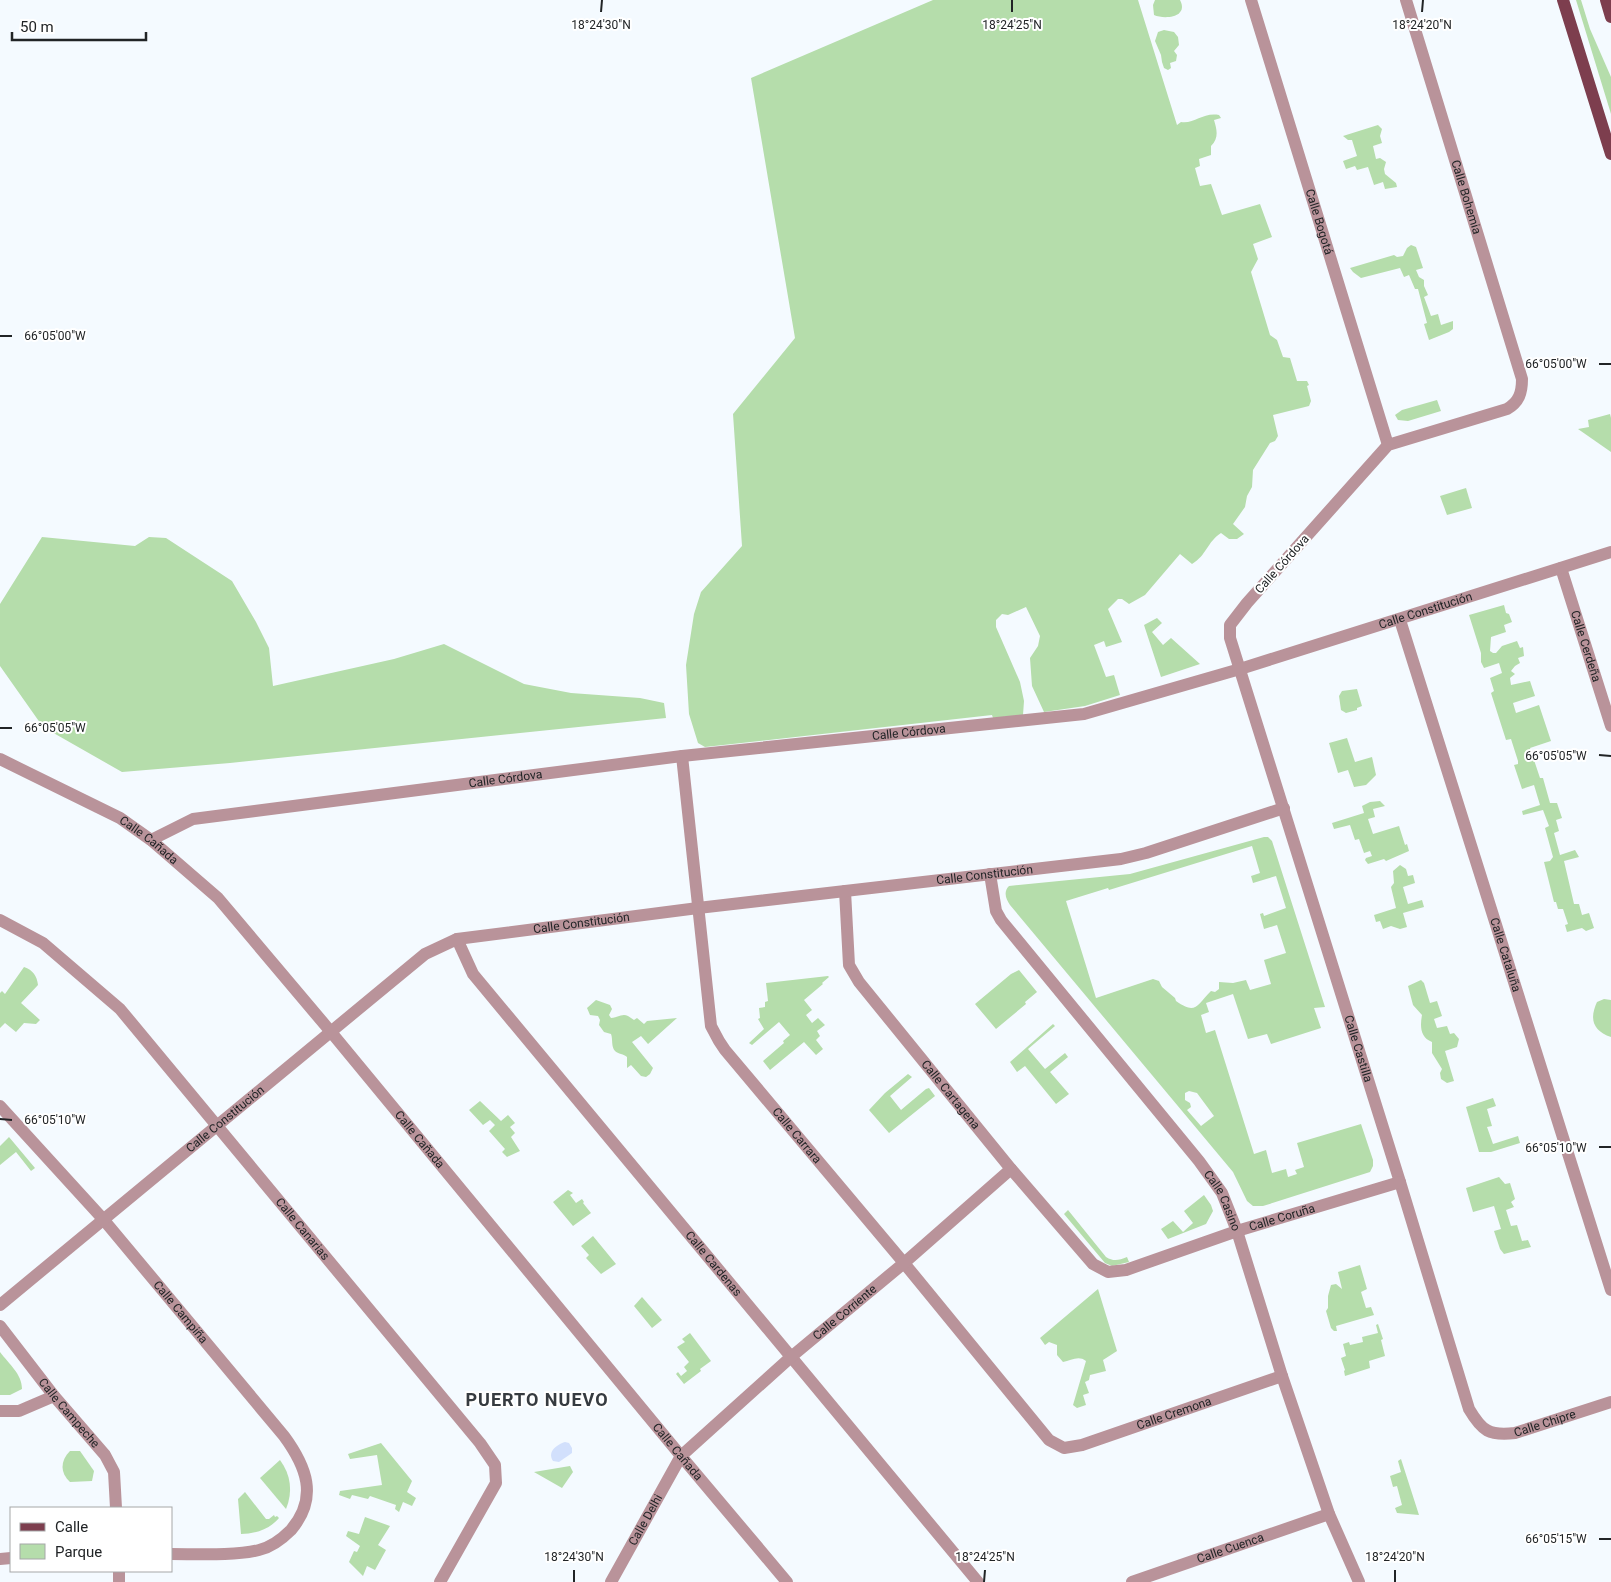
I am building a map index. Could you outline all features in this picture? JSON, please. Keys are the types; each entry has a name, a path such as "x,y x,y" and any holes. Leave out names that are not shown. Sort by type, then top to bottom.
{"main road":[{"path":"1563,0 1611,154"},
{"path":"1606,0 1611,17"}],"street":[{"name":"Calle Bogotá","path":"1252,0 1388,445"},
{"name":"Calle Bohemia","path":"1388,445 1507,409 1520,396 1522,379 1406,0"},
{"name":"Calle Córdova","path":"150,840 193,819 682,756 1084,714 1240,669 1230,638 1230,625 1247,603 1388,445"},
{"name":"Calle Constitución","path":"1240,669 1611,552"},
{"name":"Calle Cerdeña","path":"1562,568 1611,726"},
{"name":"Calle Cataluña","path":"1400,620 1611,1290"},
{"name":"Calle Castilla","path":"1240,669 1469,1409 1478,1425"},
{"name":"Calle Carrara","path":"682,756 712,1026 719,1041 904,1263 1048,1440 1064,1448"},
{"name":"Calle Cañada","path":"0,759 120,818 150,840 218,898 787,1582"},
{"name":"Calle Constitución","path":"0,1305 426,954 457,939 698,908 1121,859 1284,808"},
{"name":"Calle Casino","path":"990,874 995,903 1001,920 1199,1161 1222,1193 1237,1231 1282,1376 1329,1514 1359,1582"},
{"name":"Calle Cartagena","path":"845,892 849,965 859,982 1011,1169 1093,1264 1108,1272"},
{"name":"Calle Canarias","path":"0,920 43,943 120,1009 480,1442 496,1464 496,1483 440,1582"},
{"name":"Calle Cardenas","path":"457,939 473,974 978,1582"},
{"name":"Calle Campiña","path":"0,1106 103,1219 284,1436 300,1459 307,1486 301,1515 286,1535 270,1547 247,1552 172,1554"},
{"name":"Calle Corriente","path":"681,1456 791,1357 904,1263 1011,1169"},
{"name":"Calle Coruña","path":"1108,1272 1126,1270 1237,1231 1400,1182"},
{"name":"Calle Campeche","path":"0,1326 54,1396 105,1455 114,1472 116,1507"},
{"name":"Calle Cremona","path":"1064,1448 1082,1445 1282,1376"},
{"path":"0,1411 19,1411 54,1396"},
{"name":"Calle Chipre","path":"1478,1425 1490,1432 1501,1434 1515,1433 1611,1402"},
{"name":"Calle Delhi","path":"611,1582 681,1456"},
{"name":"Calle Cuenca","path":"1132,1582 1329,1514"}],"green space":[{"path":"933,0 1138,0 1177,125 1181,122 1191,121 1208,115 1219,115 1221,118 1214,120 1217,134 1211,146 1211,155 1199,159 1200,166 1195,168 1200,186 1211,184 1222,215 1260,204 1272,237 1253,244 1258,259 1251,272 1270,335 1277,340 1283,357 1290,358 1297,381 1307,381 1311,401 1309,406 1273,415 1278,436 1275,441 1270,443 1253,470 1252,487 1247,496 1245,507 1233,524 1244,534 1237,539 1229,539 1221,533 1213,540 1201,557 1192,564 1180,554 1145,595 1129,604 1122,599 1118,599 1108,609 1122,642 1106,647 1104,641 1094,645 1106,677 1114,675 1120,695 1085,706 1044,712 1032,686 1030,658 1038,646 1040,636 1026,607 1008,615 1002,614 996,620 996,627 1020,682 1024,701 1023,715 993,718 992,715 705,747 698,743 689,714 686,665 694,614 701,592 742,546 733,414 795,338 751,78"},
{"path":"1155,0 1180,0 1181,10 1179,14 1169,17 1154,15 1153,5"},
{"path":"1576,0 1581,0 1590,29 1611,77 1611,114"},
{"path":"1164,30 1174,32 1178,37 1179,45 1174,51 1177,55 1176,61 1170,63 1171,68 1168,70 1164,68 1155,41 1158,32"},
{"path":"1378,125 1382,129 1380,136 1382,143 1373,146 1376,159 1380,158 1386,162 1385,174 1396,183 1397,187 1385,189 1383,182 1374,185 1368,167 1357,170 1355,166 1346,169 1343,161 1357,156 1352,140 1348,140 1343,136"},
{"path":"1411,245 1416,247 1423,268 1416,270 1419,277 1424,280 1424,286 1428,295 1424,297 1431,316 1438,314 1441,325 1453,321 1453,329 1429,340 1424,324 1427,323 1418,289 1415,289 1409,275 1404,277 1400,268 1361,278 1350,268 1394,255 1397,257 1403,256"},
{"path":"1437,400 1441,411 1408,421 1398,420 1395,415 1402,410"},
{"path":"1610,414 1611,452 1578,429 1589,427 1588,420"},
{"path":"1466,488 1472,508 1447,515 1440,496"},
{"path":"42,537 135,546 149,537 166,538 232,581 269,648 273,686 394,659 444,644 524,684 571,693 640,698 664,703 666,718 230,763 122,772 43,727 0,666 0,604"},
{"path":"1504,605 1506,613 1509,614 1512,622 1504,625 1506,632 1491,637 1490,651 1496,653 1502,646 1517,641 1520,648 1523,647 1524,656 1518,658 1520,663 1511,671 1515,674 1510,678 1511,685 1530,681 1535,696 1513,703 1516,713 1539,705 1551,741 1530,748 1540,778 1543,778 1550,803 1557,803 1562,818 1556,820 1559,831 1554,833 1560,855 1575,850 1579,857 1564,861 1574,904 1579,904 1582,915 1589,913 1594,928 1586,931 1582,928 1567,932 1565,925 1568,924 1563,909 1558,909 1556,902 1554,902 1544,862 1550,861 1553,857 1545,828 1549,826 1543,810 1523,815 1522,811 1540,805 1534,785 1522,789 1514,765 1518,764 1518,761 1511,739 1506,740 1491,693 1494,691 1490,678 1502,673 1499,663 1484,668 1469,615"},
{"path":"1157,618 1162,623 1152,632 1163,645 1171,638 1200,664 1161,677 1144,625"},
{"path":"1357,689 1362,706 1357,708 1357,710 1346,713 1341,710 1339,696 1342,691"},
{"path":"1347,738 1355,762 1372,757 1376,775 1366,785 1354,787 1348,770 1338,773 1329,743"},
{"path":"1380,801 1385,806 1373,809 1375,817 1368,819 1373,834 1399,826 1409,851 1386,861 1384,859 1368,864 1365,860 1372,856 1370,851 1364,853 1359,839 1355,840 1350,825 1334,829 1332,823 1364,813 1362,806 1370,802"},
{"path":"1264,837 1268,837 1272,841 1325,1007 1314,1008 1321,1028 1271,1044 1267,1034 1248,1039 1233,994 1206,1003 1209,1012 1201,1015 1206,1033 1215,1030 1254,1154 1266,1150 1272,1173 1286,1169 1288,1177 1297,1174 1295,1170 1304,1167 1297,1143 1361,1124 1373,1160 1370,1172 1263,1206 1253,1206 1247,1201 1233,1172 1010,905 1006,896 1009,886 1130,874","holes":["1252,846 1260,873 1251,876 1253,883 1276,876 1286,908 1264,916 1263,913 1260,914 1264,929 1277,925 1286,953 1264,960 1271,984 1250,990 1246,980 1233,983 1219,982 1219,989 1215,992 1211,991 1199,1004 1192,1008 1176,1001 1162,987 1159,981 1153,979 1096,998 1066,901 1108,888 1109,890","1189,1091 1197,1093 1214,1116 1201,1126 1187,1110 1191,1107 1190,1103 1185,1100 1185,1093"]},
{"path":"1400,865 1406,869 1408,876 1413,875 1415,883 1403,887 1408,904 1422,900 1424,907 1403,913 1407,927 1400,929 1391,926 1383,929 1380,921 1376,922 1374,915 1396,908 1391,887 1394,883 1393,871"},
{"path":"24,967 34,974 38,985 21,1003 40,1020 36,1024 24,1023 16,1032 5,1023 0,1028 0,993 2,991 5,994"},
{"path":"1019,970 1037,992 1025,1002 1026,1004 996,1029 975,1004 1011,974"},
{"path":"828,976 823,984 804,1000 812,1010 806,1015 812,1023 818,1018 825,1025 817,1031 820,1036 816,1040 823,1049 816,1055 804,1042 770,1070 763,1061 784,1043 783,1041 790,1035 779,1022 752,1045 749,1043 764,1029 758,1019 760,1018 759,1008 765,1007 765,1002 768,1001 766,983"},
{"path":"1421,980 1424,983 1430,1003 1437,1001 1442,1016 1434,1019 1437,1028 1447,1026 1450,1034 1454,1033 1459,1039 1457,1047 1445,1051 1454,1081 1447,1083 1441,1079 1440,1073 1442,1069 1432,1053 1432,1042 1425,1037 1422,1031 1422,1015 1413,1005 1408,986"},
{"path":"1604,999 1611,1000 1611,1037 1597,1028 1593,1019 1597,1002"},
{"path":"596,1000 610,1005 612,1009 609,1015 611,1018 626,1015 634,1020 637,1018 644,1024 647,1021 677,1018 648,1044 641,1036 632,1042 653,1068 646,1077 641,1076 631,1065 627,1068 627,1057 616,1052 611,1034 604,1032 599,1025 600,1020 598,1016 590,1015 587,1008"},
{"path":"1053,1024 1055,1026 1028,1049 1045,1069 1065,1053 1068,1057 1050,1072 1069,1094 1056,1104 1025,1066 1017,1072 1010,1062"},
{"path":"908,1074 912,1077 890,1096 901,1110 926,1089 929,1088 935,1096 889,1133 869,1110 885,1093"},
{"path":"1493,1098 1496,1106 1487,1109 1492,1126 1487,1127 1493,1144 1518,1136 1520,1143 1491,1152 1479,1152 1466,1107"},
{"path":"480,1101 501,1121 508,1115 515,1123 510,1127 515,1133 511,1137 520,1151 507,1157 502,1152 505,1149 489,1131 495,1125 490,1120 483,1125 469,1110"},
{"path":"9,1137 35,1168 31,1171 16,1152 0,1165 0,1146"},
{"path":"1499,1177 1505,1184 1510,1183 1515,1199 1511,1202 1514,1207 1506,1210 1511,1226 1517,1225 1522,1241 1528,1240 1531,1247 1504,1254 1500,1249 1494,1231 1501,1229 1494,1206 1473,1212 1466,1188"},
{"path":"568,1190 573,1193 570,1195 576,1203 582,1199 591,1213 573,1226 553,1202"},
{"path":"1204,1195 1213,1211 1206,1224 1168,1239 1161,1229 1173,1221 1183,1232 1193,1223 1184,1211"},
{"path":"1068,1210 1106,1257 1117,1260 1127,1257 1129,1262 1112,1266 1105,1263 1064,1214"},
{"path":"593,1236 616,1264 601,1274 586,1258 589,1255 581,1246"},
{"path":"1360,1265 1367,1289 1361,1292 1366,1308 1371,1307 1374,1315 1336,1326 1337,1331 1334,1331 1331,1328 1326,1311 1331,1285 1336,1284 1342,1289 1338,1272"},
{"path":"1098,1289 1117,1351 1103,1360 1106,1371 1090,1375 1089,1380 1085,1382 1089,1393 1083,1395 1086,1405 1077,1408 1073,1405 1086,1361 1077,1358 1063,1362 1057,1355 1057,1345 1049,1342 1045,1345 1040,1338"},
{"path":"642,1297 662,1320 652,1328 634,1306"},
{"path":"1378,1324 1383,1339 1381,1340 1385,1356 1369,1361 1370,1368 1345,1376 1341,1358 1346,1356 1343,1344 1349,1342 1350,1345 1363,1342 1362,1337 1378,1333 1376,1325"},
{"path":"690,1333 711,1361 684,1384 676,1374 678,1372 681,1376 687,1371 684,1367 689,1362 677,1347 685,1342 682,1339"},
{"path":"0,1352 20,1379 22,1389 10,1395 0,1395"},
{"path":"381,1443 412,1481 407,1492 416,1498 412,1506 403,1502 399,1512 395,1509 396,1505 370,1496 368,1499 352,1495 350,1499 339,1495 340,1491 382,1485 377,1455 350,1459 348,1454"},
{"path":"70,1451 80,1451 94,1471 92,1481 70,1482 64,1475 62,1467 64,1459"},
{"path":"1401,1459 1419,1515 1397,1513 1395,1508 1402,1505 1397,1486 1393,1487 1390,1476 1401,1472 1398,1461"},
{"path":"280,1460 287,1472 290,1484 290,1496 286,1509 260,1478"},
{"path":"570,1466 573,1472 562,1488 534,1472"},
{"path":"245,1492 266,1519 274,1515 279,1518 262,1530 241,1534 238,1499"},
{"path":"365,1517 390,1526 378,1545 386,1550 375,1570 367,1566 363,1576 349,1562 354,1551 357,1552 360,1546 346,1536 348,1531 359,1534"}],"water":[{"path":"565,1442 569,1443 572,1453 559,1462 553,1461 551,1455 553,1449"}],"district":[{"name":"PUERTO NUEVO","path":"537,1400"}]}
